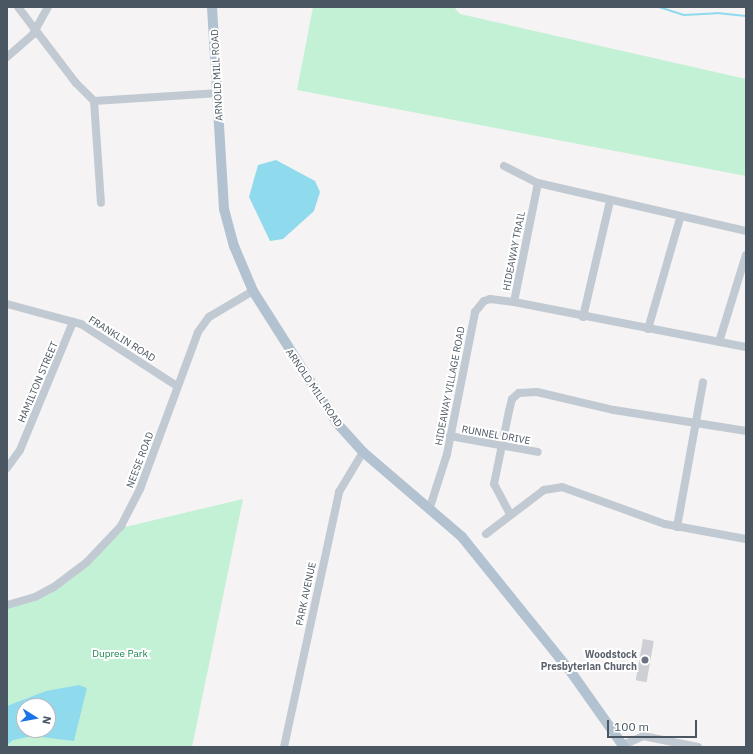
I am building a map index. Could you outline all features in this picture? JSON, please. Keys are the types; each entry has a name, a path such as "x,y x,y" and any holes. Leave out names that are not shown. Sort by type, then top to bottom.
{"main road":[{"name":"ARNOLD MILL ROAD","path":"212,7 219,94 224,209 234,246 253,291 319,399 364,452 430,507 462,537 571,672 624,746"}],"street":[{"path":"18,7 94,101 101,203"},
{"path":"7,57 35,29 48,7"},
{"path":"94,101 219,94"},
{"path":"504,166 538,183 680,218 746,231"},
{"name":"HIDEAWAY TRAIL","path":"538,183 514,302 583,317 746,347"},
{"path":"583,317 610,201"},
{"path":"648,329 680,218"},
{"path":"718,342 746,255"},
{"name":"NEESE ROAD","path":"7,605 35,597 59,583 92,557 121,526 140,489 194,339 209,317 253,291"},
{"name":"HIDEAWAY VILLAGE ROAD","path":"430,507 437,493 475,312 490,299 514,302"},
{"name":"FRANKLIN ROAD","path":"7,304 73,322 115,344 176,386"},
{"name":"HAMILTON STREET","path":"7,468 20,450 73,322"},
{"path":"677,527 703,382"},
{"path":"510,514 494,484 500,447 512,400 529,390 614,410 746,431"},
{"name":"RUNNEL DRIVE","path":"450,436 500,447 538,452"},
{"name":"PARK AVENUE","path":"284,747 339,492 364,452"},
{"path":"486,534 510,514 544,490 562,487 677,527 746,539"},
{"path":"624,746 643,736 698,747"}],"green space":[{"path":"313,7 454,7 460,14 746,79 746,176 297,90"},
{"name":"Dupree Park","path":"243,499 192,747 7,747 7,608 32,602 60,587 89,565 125,527"}],"water":[{"path":"276,160 315,181 320,192 314,211 283,239 270,241 249,197 258,165"},
{"path":"79,685 87,688 74,741 49,738 56,738 56,698 28,698 46,691"},
{"path":"16,703 16,738 23,738 13,740 7,745 7,706"}],"building":[{"name":"Woodstock Presbyterian Church","path":"643,639 654,641 647,682 636,680"}],"waterway":[{"path":"659,7 684,15 717,13 746,16"}],"place":[{"name":"Woodstock Presbyterian Church","path":"645,660"}]}
